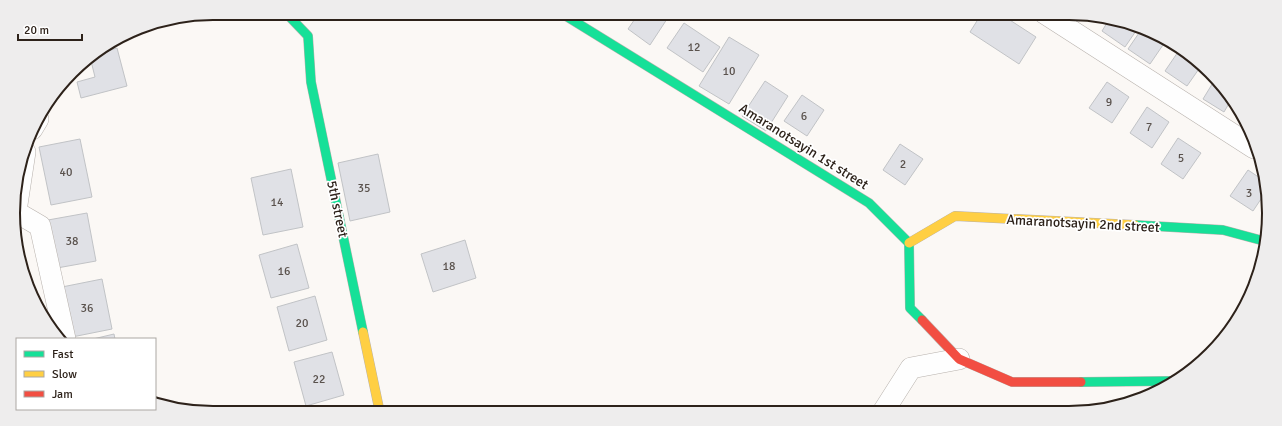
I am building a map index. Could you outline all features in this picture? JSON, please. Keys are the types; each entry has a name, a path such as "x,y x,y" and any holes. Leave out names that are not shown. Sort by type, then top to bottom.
{"street":[{"name":"5th street","path":"293,20 308,36 311,82 379,406"},
{"name":"Amaranotsayin 1st street","path":"572,20 869,203 909,243"},
{"path":"1055,20 1250,145"},
{"path":"20,214 40,226 64,335"},
{"name":"Amaranotsayin 2nd street","path":"909,243 955,216 1223,230 1260,240"},
{"path":"909,243 910,308 958,359 1012,382 1164,381"},
{"path":"887,406 911,368 958,359"}],"building":[{"path":"634,20 666,20 650,45 628,29"},
{"path":"978,20 1010,20 1036,37 1019,64 970,32"},
{"path":"684,23 720,47 703,72 667,48"},
{"path":"1106,24 1135,32 1125,47 1102,31"},
{"path":"1139,33 1163,45 1150,64 1128,49"},
{"path":"729,37 759,55 729,104 699,86"},
{"path":"117,48 127,86 81,98 77,82 95,77 92,64 110,50"},
{"path":"1177,54 1198,70 1187,86 1165,71"},
{"path":"765,81 788,96 766,131 742,116"},
{"path":"1107,82 1129,97 1112,123 1089,108"},
{"path":"1212,84 1228,105 1224,112 1203,99"},
{"path":"802,95 824,110 807,136 784,121"},
{"path":"1147,107 1169,122 1152,148 1130,133"},
{"path":"1178,138 1201,153 1183,179 1161,164"},
{"path":"80,139 92,197 51,205 39,147"},
{"path":"900,144 923,159 905,185 883,170"},
{"path":"378,154 390,212 350,221 338,163"},
{"path":"291,169 303,227 263,235 251,178"},
{"path":"1248,170 1258,177 1262,198 1253,211 1230,196"},
{"path":"87,213 96,261 57,268 48,220"},
{"path":"465,240 476,278 433,292 421,254"},
{"path":"297,244 309,288 271,298 259,255"},
{"path":"102,279 112,329 72,337 62,287"},
{"path":"315,296 327,340 289,351 277,307"},
{"path":"114,334 115,338 97,338"},
{"path":"332,352 344,395 306,406 294,362"}],"traffic: fast":[{"path":"293,20 308,36 311,82 363,332"},
{"path":"572,20 869,203 909,243 910,308 922,320"},
{"path":"1135,225 1223,230 1260,240"},
{"path":"1081,382 1164,381"}],"traffic: slow":[{"path":"909,243 955,216 1135,225"},
{"path":"363,332 379,406"}],"traffic: jam":[{"path":"922,320 959,359 1012,382 1081,382"}]}
